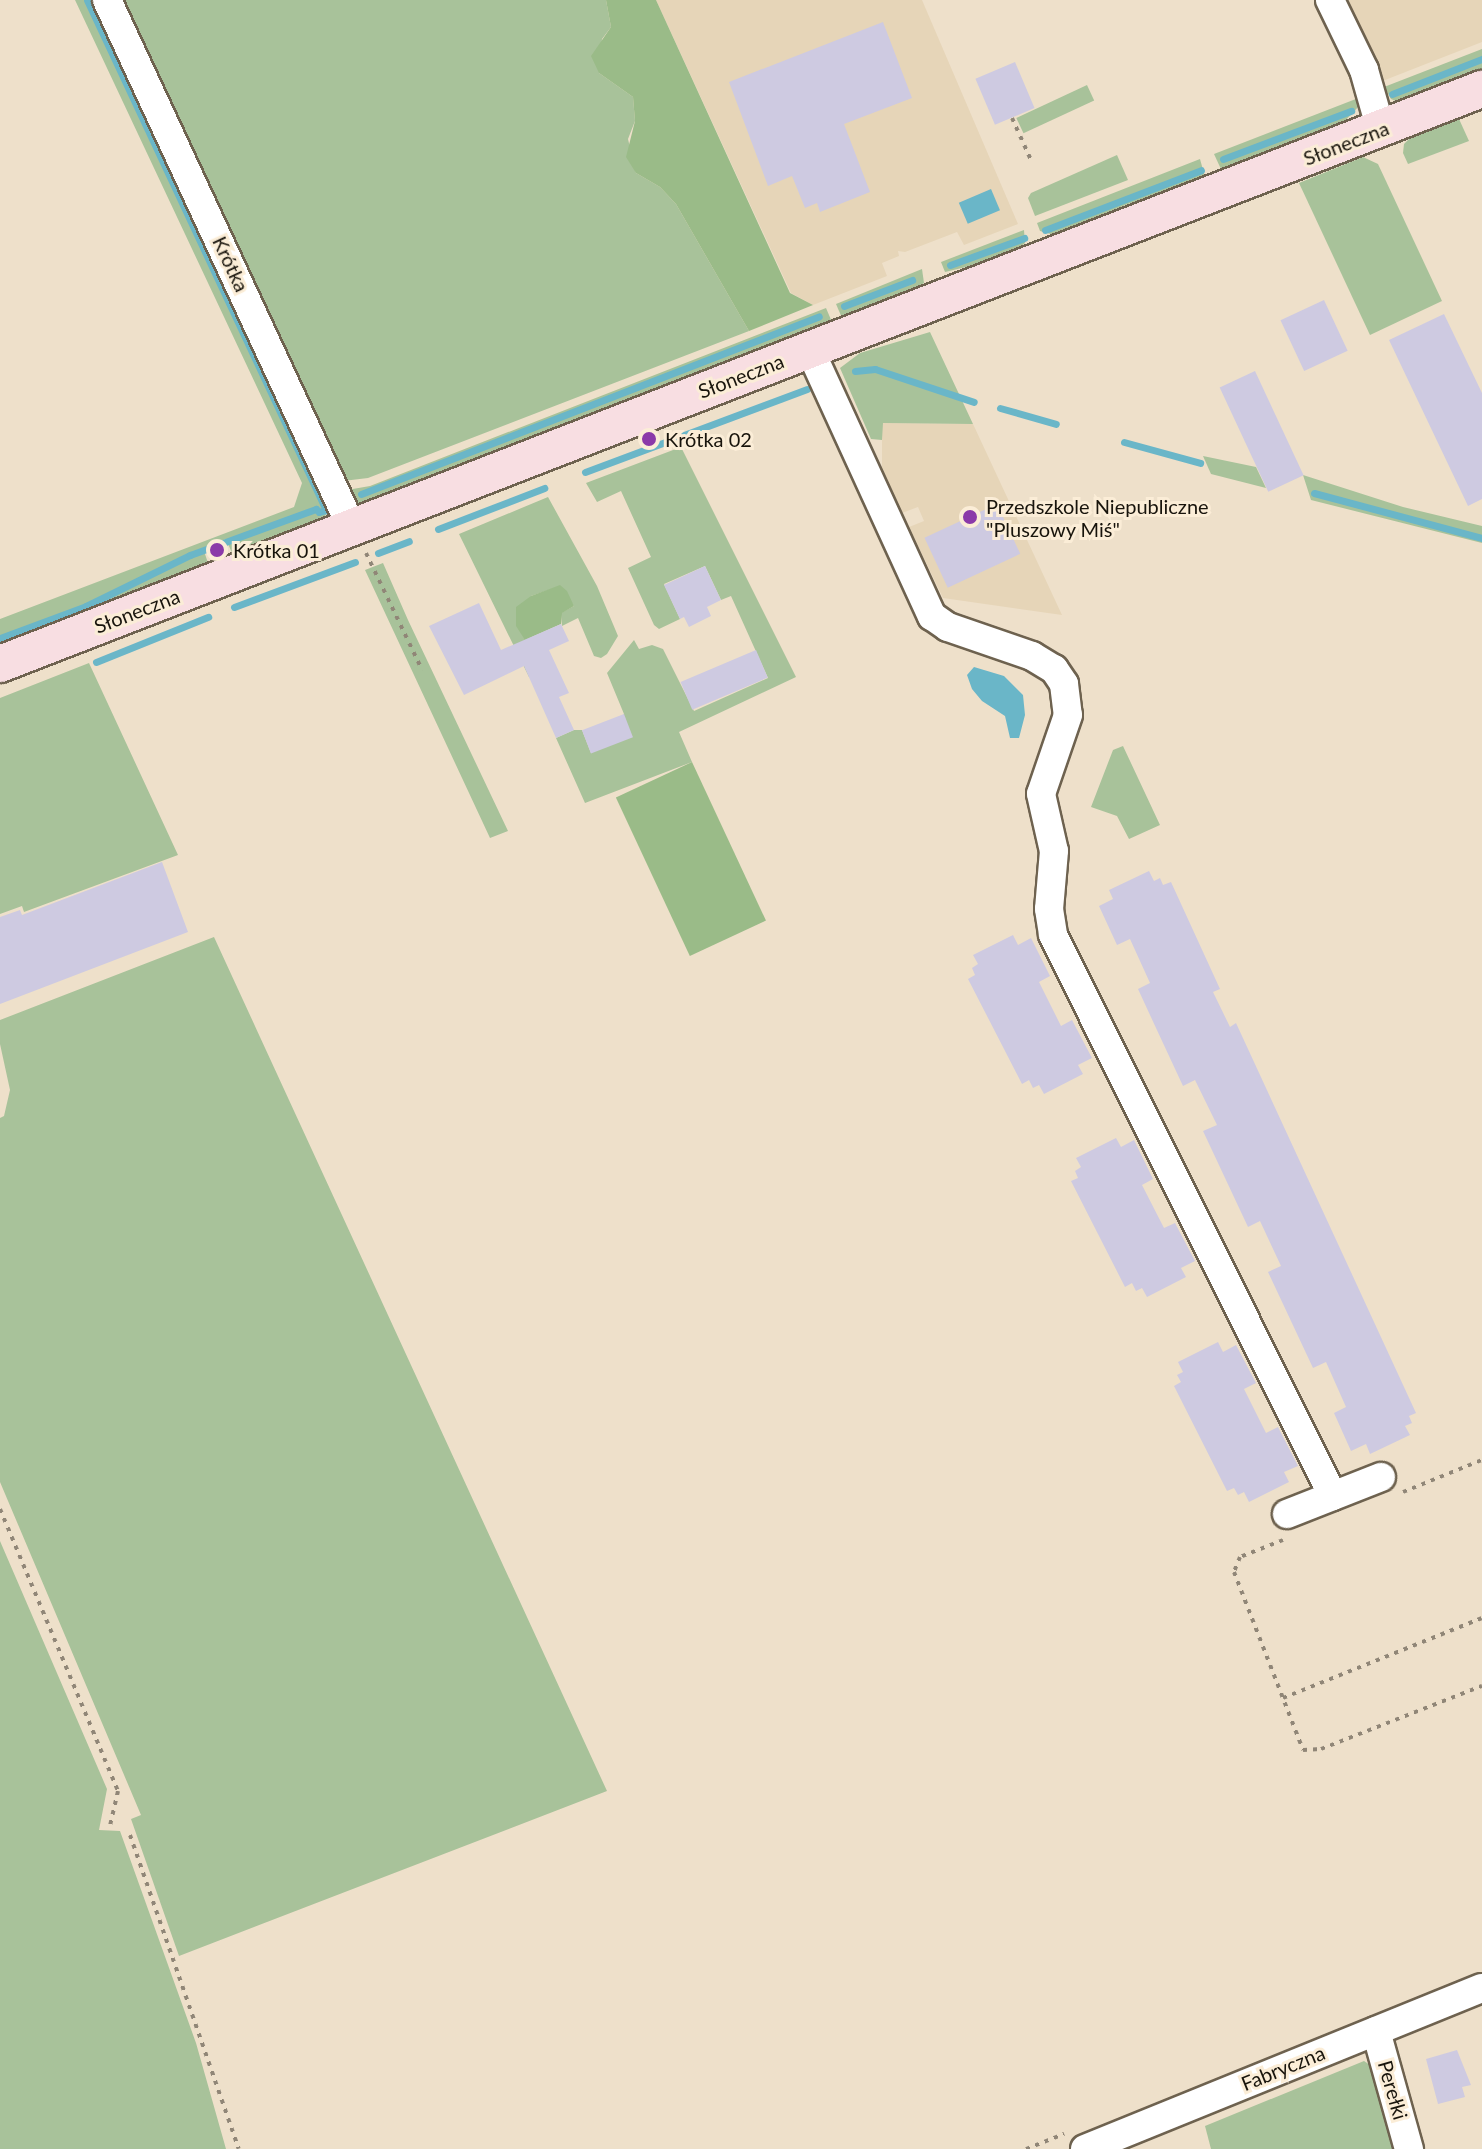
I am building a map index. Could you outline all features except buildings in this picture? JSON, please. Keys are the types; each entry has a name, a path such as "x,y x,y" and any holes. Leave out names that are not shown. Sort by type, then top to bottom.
{"main road":[{"name":"Słoneczna","path":"0,664 357,536 810,350 1482,89"}],"street":[{"name":"Krótka","path":"107,0 357,536"},
{"path":"1330,0 1367,78 1381,130"},
{"path":"810,350 932,616 948,627 1032,656 1054,669 1064,684 1068,715 1041,794 1054,851 1049,909 1053,935 1333,1496"},
{"path":"1287,1514 1381,1477"},
{"name":"Fabryczna","path":"1085,2149 1482,1988"},
{"name":"Perełki","path":"1376,2031 1409,2149"}],"path":[{"path":"1012,118 1031,160"},
{"path":"357,536 422,670"},
{"path":"0,1509 118,1791 110,1826"},
{"path":"1240,1557 1234,1572 1303,1750 1321,1749 1482,1686"},
{"path":"1283,1698 1482,1618"},
{"path":"130,1835 239,2149"}],"shaded area":[{"path":"656,0 922,0 1018,224 964,245 957,232 905,252 898,251 899,256 882,263 887,276 813,305 791,293"},
{"path":"1314,0 1482,0 1482,42 1357,91"},
{"name":"Przedszkole Niepubliczne \"Pluszowy Miś\"","path":"882,423 973,424 1062,615 943,598 909,527 924,521 918,507 902,513 882,467"}],"green space":[{"path":"75,0 98,0 334,503 323,519 232,553 226,539 203,548 208,563 0,645 0,619 294,507 302,483"},
{"path":"118,0 606,0 611,27 602,39 599,73 633,97 635,121 628,139 636,173 660,187 676,204 749,331 368,478 343,481"},
{"path":"606,0 656,0 790,293 813,305 749,331 676,204 660,187 636,173 626,157 635,121 633,97 599,73 591,56 611,27"},
{"path":"1482,49 1482,69 1398,102 1391,99 1384,87"},
{"path":"1087,85 1094,100 1023,133 1016,118"},
{"path":"1361,97 1361,104 1342,124 1223,170 1214,154"},
{"path":"1459,119 1469,141 1408,164 1403,153 1404,144 1409,139"},
{"path":"1117,155 1128,180 1035,216 1028,198 1031,193"},
{"path":"1363,157 1378,164 1442,301 1370,335 1299,183"},
{"path":"1200,159 1205,177 1128,204 1054,235 1040,231 1037,223"},
{"path":"1024,230 1025,243 1019,249 983,263 945,272 941,262"},
{"path":"922,269 924,283 912,291 842,318 836,304"},
{"path":"826,308 832,322 370,503 355,503 347,490 370,486"},
{"path":"930,332 973,424 883,423 882,440 871,439 840,368 860,353"},
{"path":"681,447 796,677 679,732 692,762 585,803 556,738 582,730 591,753 624,714 607,673 634,640 639,649 652,645 663,649 694,711 768,678 731,596 721,600 705,566 664,584 680,619 659,629 654,625 628,568 651,557 621,491 597,502 586,483"},
{"path":"1203,456 1256,467 1266,488 1211,474"},
{"path":"1303,475 1403,507 1482,526 1482,543 1311,500"},
{"path":"548,497 597,586 618,636 607,654 601,658 594,656 578,618 562,626 561,613 574,606 560,586 531,596 525,640 532,637 539,654 529,677 459,534"},
{"path":"383,563 508,831 490,838 365,570"},
{"path":"560,585 567,591 574,606 562,613 561,624 525,640 516,626 516,607 531,596"},
{"path":"89,663 178,855 24,912 22,906 0,914 0,698"},
{"path":"1123,746 1160,825 1129,839 1117,816 1091,807 1113,750"},
{"path":"692,762 766,921 690,956 616,797"},
{"path":"214,937 607,1791 179,1956 131,1819 141,1815 0,1482 0,1118 4,1116 10,1090 0,1044 0,1020"},
{"path":"0,1541 107,1789 99,1830 120,1831 196,2043 226,2149 0,2149"},
{"path":"1364,2061 1376,2069 1398,2149 1211,2149 1205,2126"}],"water":[{"path":"991,189 1000,210 968,224 959,203"},
{"path":"974,667 1004,676 1023,695 1025,715 1019,738 1010,738 1005,716 982,701 972,689 967,675"}],"waterway":[{"path":"0,638 86,606 190,555 316,509 319,512 326,510 87,0"},
{"path":"1392,94 1482,59"},
{"path":"1223,159 1351,111"},
{"path":"1045,230 1201,170"},
{"path":"950,265 1024,238"},
{"path":"844,306 912,280"},
{"path":"361,494 819,316"},
{"path":"855,371 875,369 974,402"},
{"path":"585,472 807,389"},
{"path":"1000,408 1056,424"},
{"path":"1124,442 1200,463"},
{"path":"438,529 544,488"},
{"path":"1314,493 1482,538"},
{"path":"378,553 409,541"},
{"path":"234,607 355,562"},
{"path":"96,662 208,617"}],"place":[{"name":"Krótka 02","path":"649,439"},
{"name":"Przedszkole Niepubliczne \"Pluszowy Miś\"","path":"970,517"},
{"name":"Krótka 01","path":"217,550"}]}
